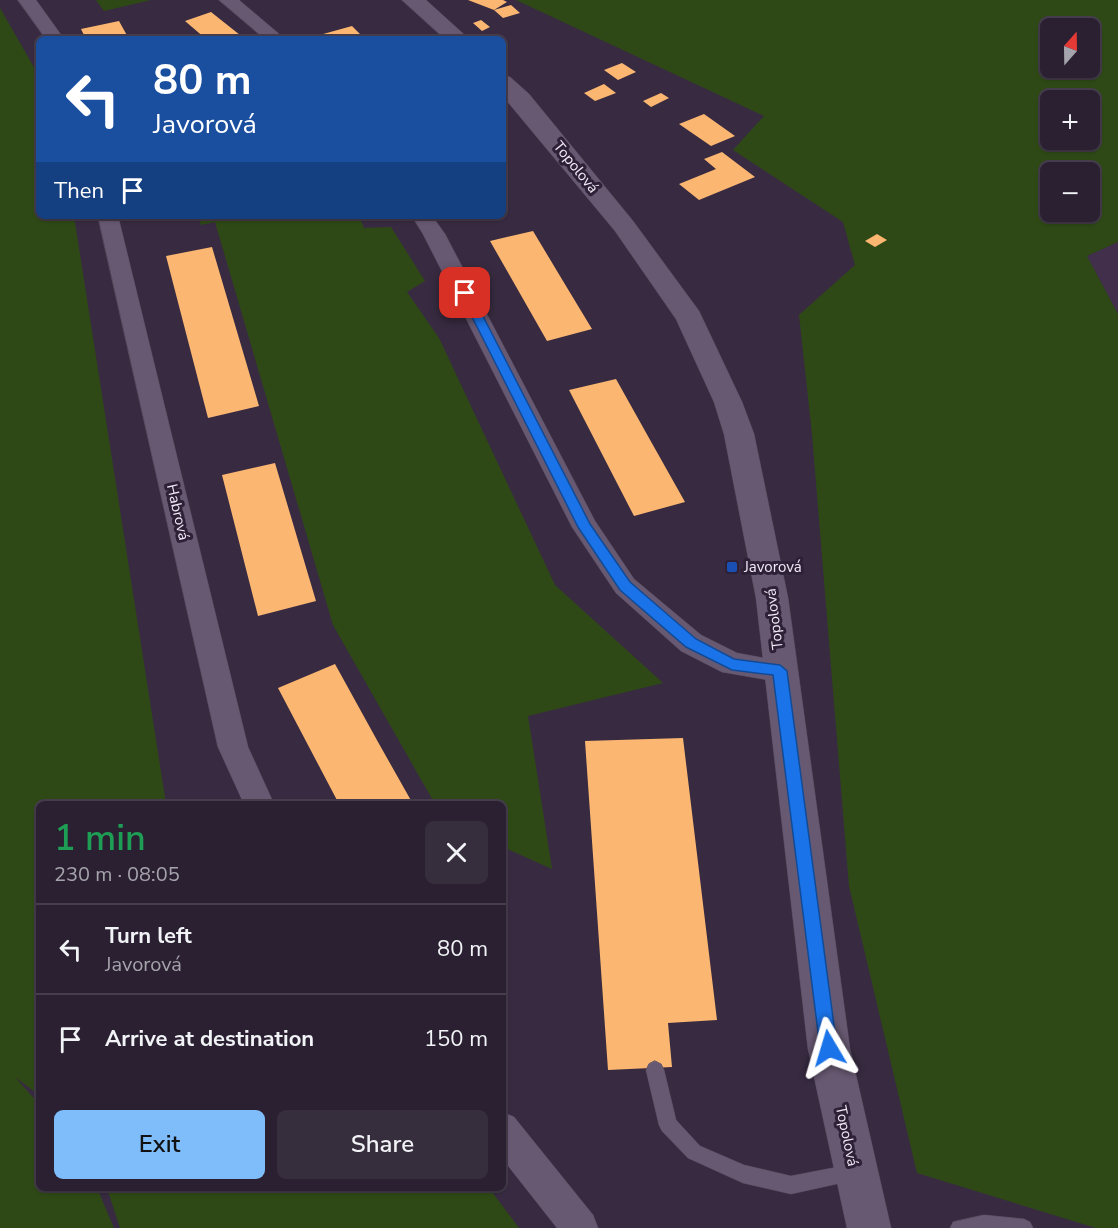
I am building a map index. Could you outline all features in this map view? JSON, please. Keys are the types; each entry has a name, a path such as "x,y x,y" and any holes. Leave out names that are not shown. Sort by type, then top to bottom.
{"street":[{"path":"27,0 52,36"},
{"path":"228,0 272,36"},
{"path":"413,0 455,36"},
{"name":"Topolová","path":"506,86 521,99 624,226 689,317 728,402 739,434 772,598 829,1048 869,1228"},
{"name":"Habrová","path":"109,219 233,747 259,801"},
{"path":"424,219 512,381 585,527 625,586 691,643 732,664 780,671"},
{"path":"506,1133 580,1228"}],"lane":[{"path":"655,1070 668,1125 694,1152 743,1174 791,1185 855,1172"},
{"path":"959,1228 984,1224 1024,1228"}],"shaded area":[{"path":"1118,242 1118,314 1087,256"}],"green space":[{"path":"96,0 151,0 104,11"},
{"path":"516,0 1118,0 1118,242 1087,256 1118,314 1118,1228 1096,1228 917,1173 849,886 812,434 799,315 855,265 843,222 733,150 764,116"},
{"path":"0,8 36,71 36,219 74,219 166,801 36,801 36,1093 15,1077 36,1101 36,1191 98,1191 114,1228 0,1228"},
{"path":"199,219 360,219 364,228 391,227 425,281 407,292 439,338 555,585 663,683 528,716 552,869 506,848 506,801 433,801 333,625 215,222 201,225"},
{"path":"108,1191 491,1191 519,1228 120,1228"}],"building":[{"path":"468,0 503,0 507,2 494,10"},
{"path":"511,5 520,13 503,18 494,10"},
{"path":"211,12 241,36 202,36 185,21"},
{"path":"481,20 490,27 482,31 473,23"},
{"path":"119,21 127,36 84,36 81,29"},
{"path":"352,26 362,36 316,36"},
{"path":"622,63 636,72 618,80 604,70"},
{"path":"604,84 616,93 595,101 584,93"},
{"path":"661,93 669,98 651,107 643,101"},
{"path":"704,114 735,136 711,146 679,124"},
{"path":"722,152 755,177 699,200 679,184 716,169 704,159"},
{"path":"533,231 592,329 547,341 490,241"},
{"path":"877,234 887,240 875,247 865,241"},
{"path":"212,247 259,406 208,418 166,256"},
{"path":"616,379 685,502 634,516 569,390"},
{"path":"275,463 316,601 258,616 222,475"},
{"path":"335,664 411,801 337,801 278,688"},
{"path":"683,738 717,1020 668,1023 672,1067 608,1070 585,741"}],"place":[{"name":"Javorová","path":"732,567"}],"route":[{"path":"465,293 585,527 625,586 691,643 732,664 780,671 829,1048"}]}
